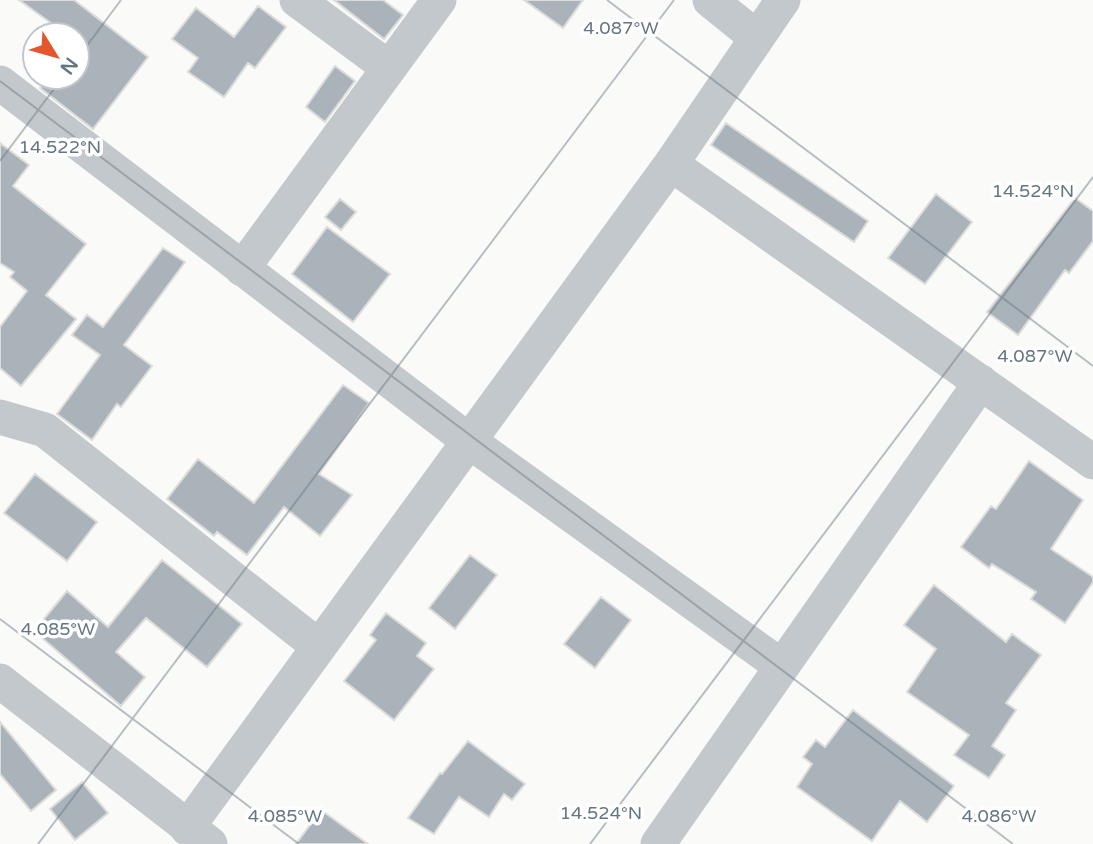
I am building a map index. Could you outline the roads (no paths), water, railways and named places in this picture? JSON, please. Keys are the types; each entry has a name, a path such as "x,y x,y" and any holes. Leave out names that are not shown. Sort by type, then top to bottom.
{"street":[{"path":"297,0 389,68"},
{"path":"242,269 439,0"},
{"path":"710,0 756,37"},
{"path":"0,681 198,836 318,646 671,164 783,0"},
{"path":"0,83 469,441 781,666"},
{"path":"671,164 1093,462"},
{"path":"658,844 981,382"},
{"path":"0,417 45,429 318,646"}]}
